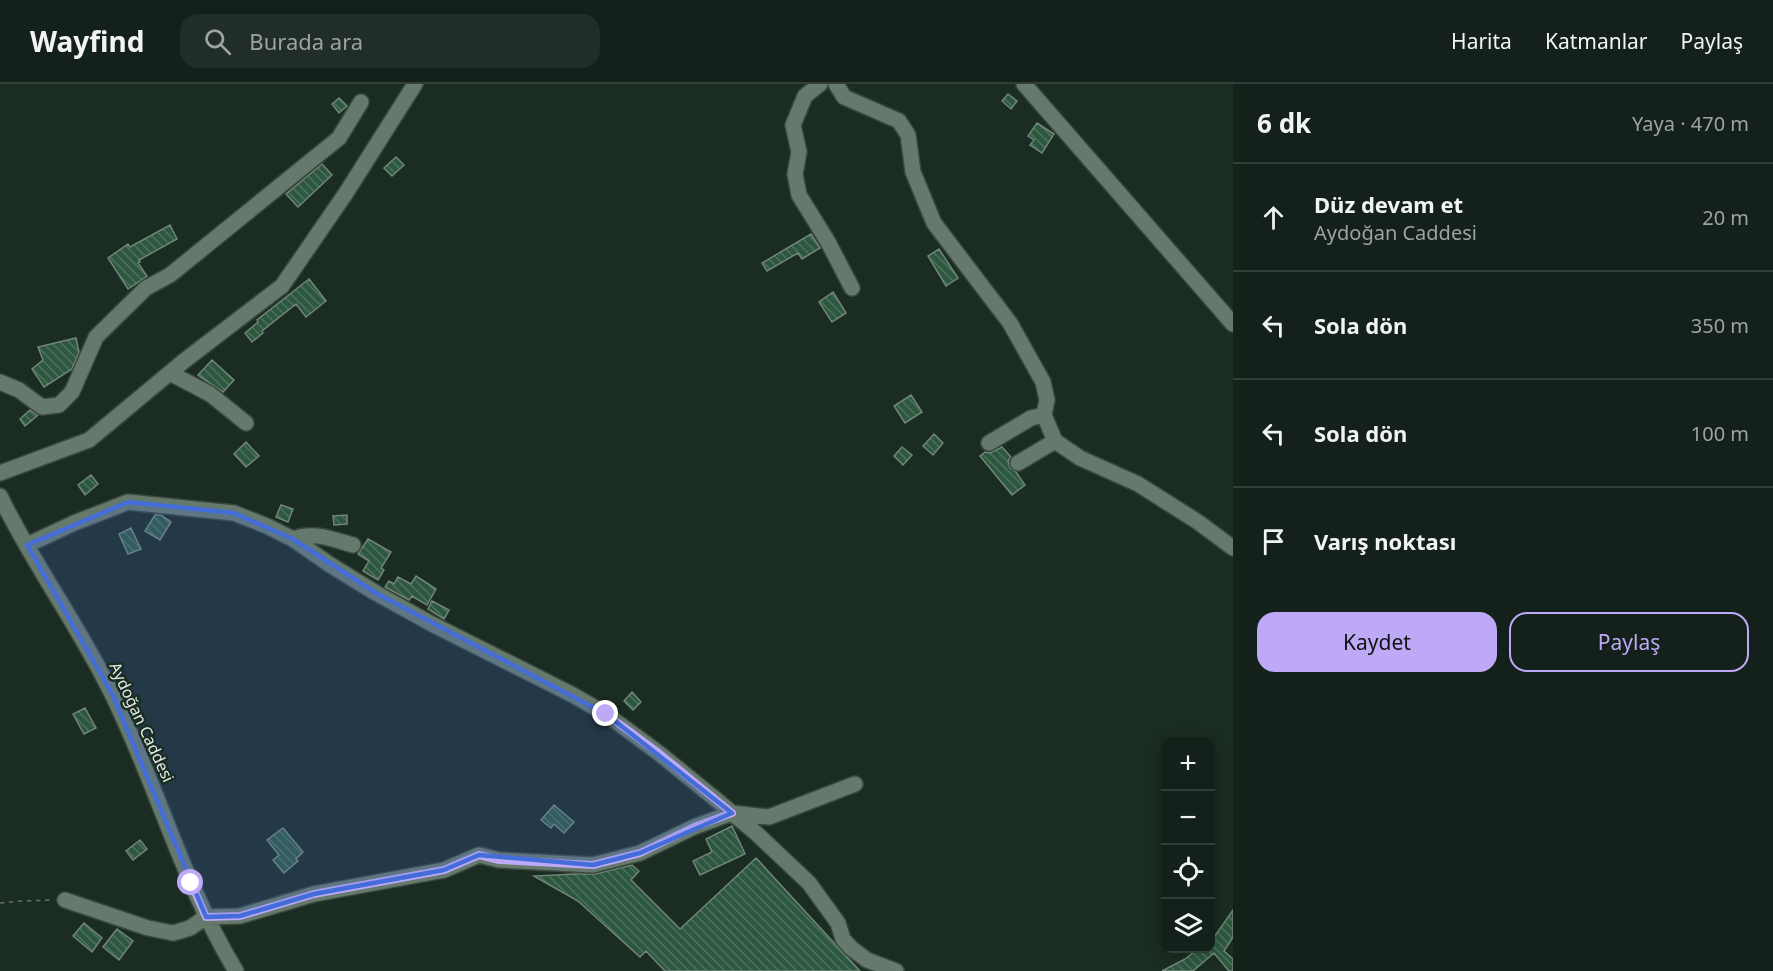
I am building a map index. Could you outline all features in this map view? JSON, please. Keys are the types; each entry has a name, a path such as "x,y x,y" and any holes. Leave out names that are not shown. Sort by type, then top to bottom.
{"street":[{"path":"0,472 89,440 170,373 282,286 346,193 415,84"},
{"path":"819,84 805,96 793,124 800,152 795,174 799,195 828,242 852,288"},
{"path":"836,84 844,97 899,121 908,135 913,172 934,223 1010,323 1043,382 1047,400 1044,415 1055,441 1080,458 1138,484 1198,522 1233,548"},
{"path":"1024,84 1233,324"},
{"path":"0,382 19,390 42,406 59,405 72,392 96,337 146,288 170,275 339,138 361,102"},
{"path":"170,373 210,393 246,423"},
{"path":"989,443 1031,418 1044,415"},
{"path":"1018,463 1055,441"},
{"name":"Aydoğan Caddesi","path":"0,496 12,521 112,694 206,917 216,939 236,971"},
{"path":"27,545 74,523 128,502 234,513 267,526 293,539 329,564 432,624 606,714 660,754 732,813 809,883 838,923 843,939 851,948 867,960 896,971"},
{"path":"293,539 304,534 318,535 353,545"},
{"path":"66,900 148,928 174,933 190,928 206,917 240,916 314,894 444,870 479,855 499,860 593,865 640,853 694,827 732,813 769,817 855,784"}],"path":[{"path":"0,903 66,900"}],"highlighted area":[{"path":"128,502 234,513 293,539 376,593 606,714 732,813 640,853 593,865 479,855 444,870 314,894 240,916 206,917 112,694 27,545"}],"building":[{"path":"1008,94 1017,101 1011,109 1002,101"},
{"path":"339,98 347,106 339,113 332,104"},
{"path":"1037,123 1054,134 1042,153 1030,145 1034,140 1028,136"},
{"path":"396,157 404,165 392,176 384,168"},
{"path":"322,164 332,175 298,207 286,194"},
{"path":"170,225 177,239 139,260 138,263 147,276 128,289 108,258 128,244 130,247"},
{"path":"811,234 820,248 802,259 798,253 767,271 762,263"},
{"path":"939,249 958,278 946,286 928,256"},
{"path":"309,279 326,301 306,317 296,304 252,342 245,333 258,322 257,320"},
{"path":"833,292 846,313 832,322 819,302"},
{"path":"76,338 79,352 72,369 44,387 32,369 43,360 38,347"},
{"path":"212,360 234,380 223,392 198,375"},
{"path":"911,395 922,412 905,423 894,406"},
{"path":"30,410 38,415 25,426 20,419"},
{"path":"934,434 943,443 933,455 923,446"},
{"path":"246,442 259,456 246,467 234,454"},
{"path":"902,447 912,455 903,465 894,456"},
{"path":"1002,447 1011,457 1008,461 1010,468 1016,472 1025,485 1012,495 980,456 985,452 990,453"},
{"path":"91,475 98,484 85,495 78,485"},
{"path":"281,505 293,509 288,522 276,517"},
{"path":"155,515 161,515 171,522 160,540 145,531"},
{"path":"347,515 347,524 334,525 333,516"},
{"path":"131,528 141,549 128,554 119,534"},
{"path":"368,539 391,552 381,568 384,570 378,580 363,571 369,561 358,554"},
{"path":"416,576 436,589 427,605 412,596 409,600 385,587 389,581 394,584 398,577 411,584"},
{"path":"432,601 449,610 444,619 428,609"},
{"path":"632,692 641,702 633,710 624,701"},
{"path":"85,708 96,728 84,734 73,714"},
{"path":"554,805 574,822 564,833 554,824 551,828 541,820"},
{"path":"732,826 745,854 700,875 693,861 712,852 706,839"},
{"path":"283,828 303,852 296,859 298,861 284,873 273,860 279,855 267,840"},
{"path":"140,840 147,849 133,860 126,851"},
{"path":"756,858 860,971 665,971 646,951 640,957 578,901 534,876 595,874 632,865 639,871 631,880 680,929"},
{"path":"1233,910 1233,937 1224,951 1233,959 1233,971 1229,971 1214,953 1215,936"},
{"path":"84,923 102,938 92,952 73,936"},
{"path":"117,929 133,941 119,960 103,947"},
{"path":"1193,953 1214,953 1193,971 1162,971"}],"route":[{"path":"191,883 206,917 240,916 314,894 444,870 479,855 499,860 593,865 640,853 694,827 732,813 660,754 606,714"}]}
